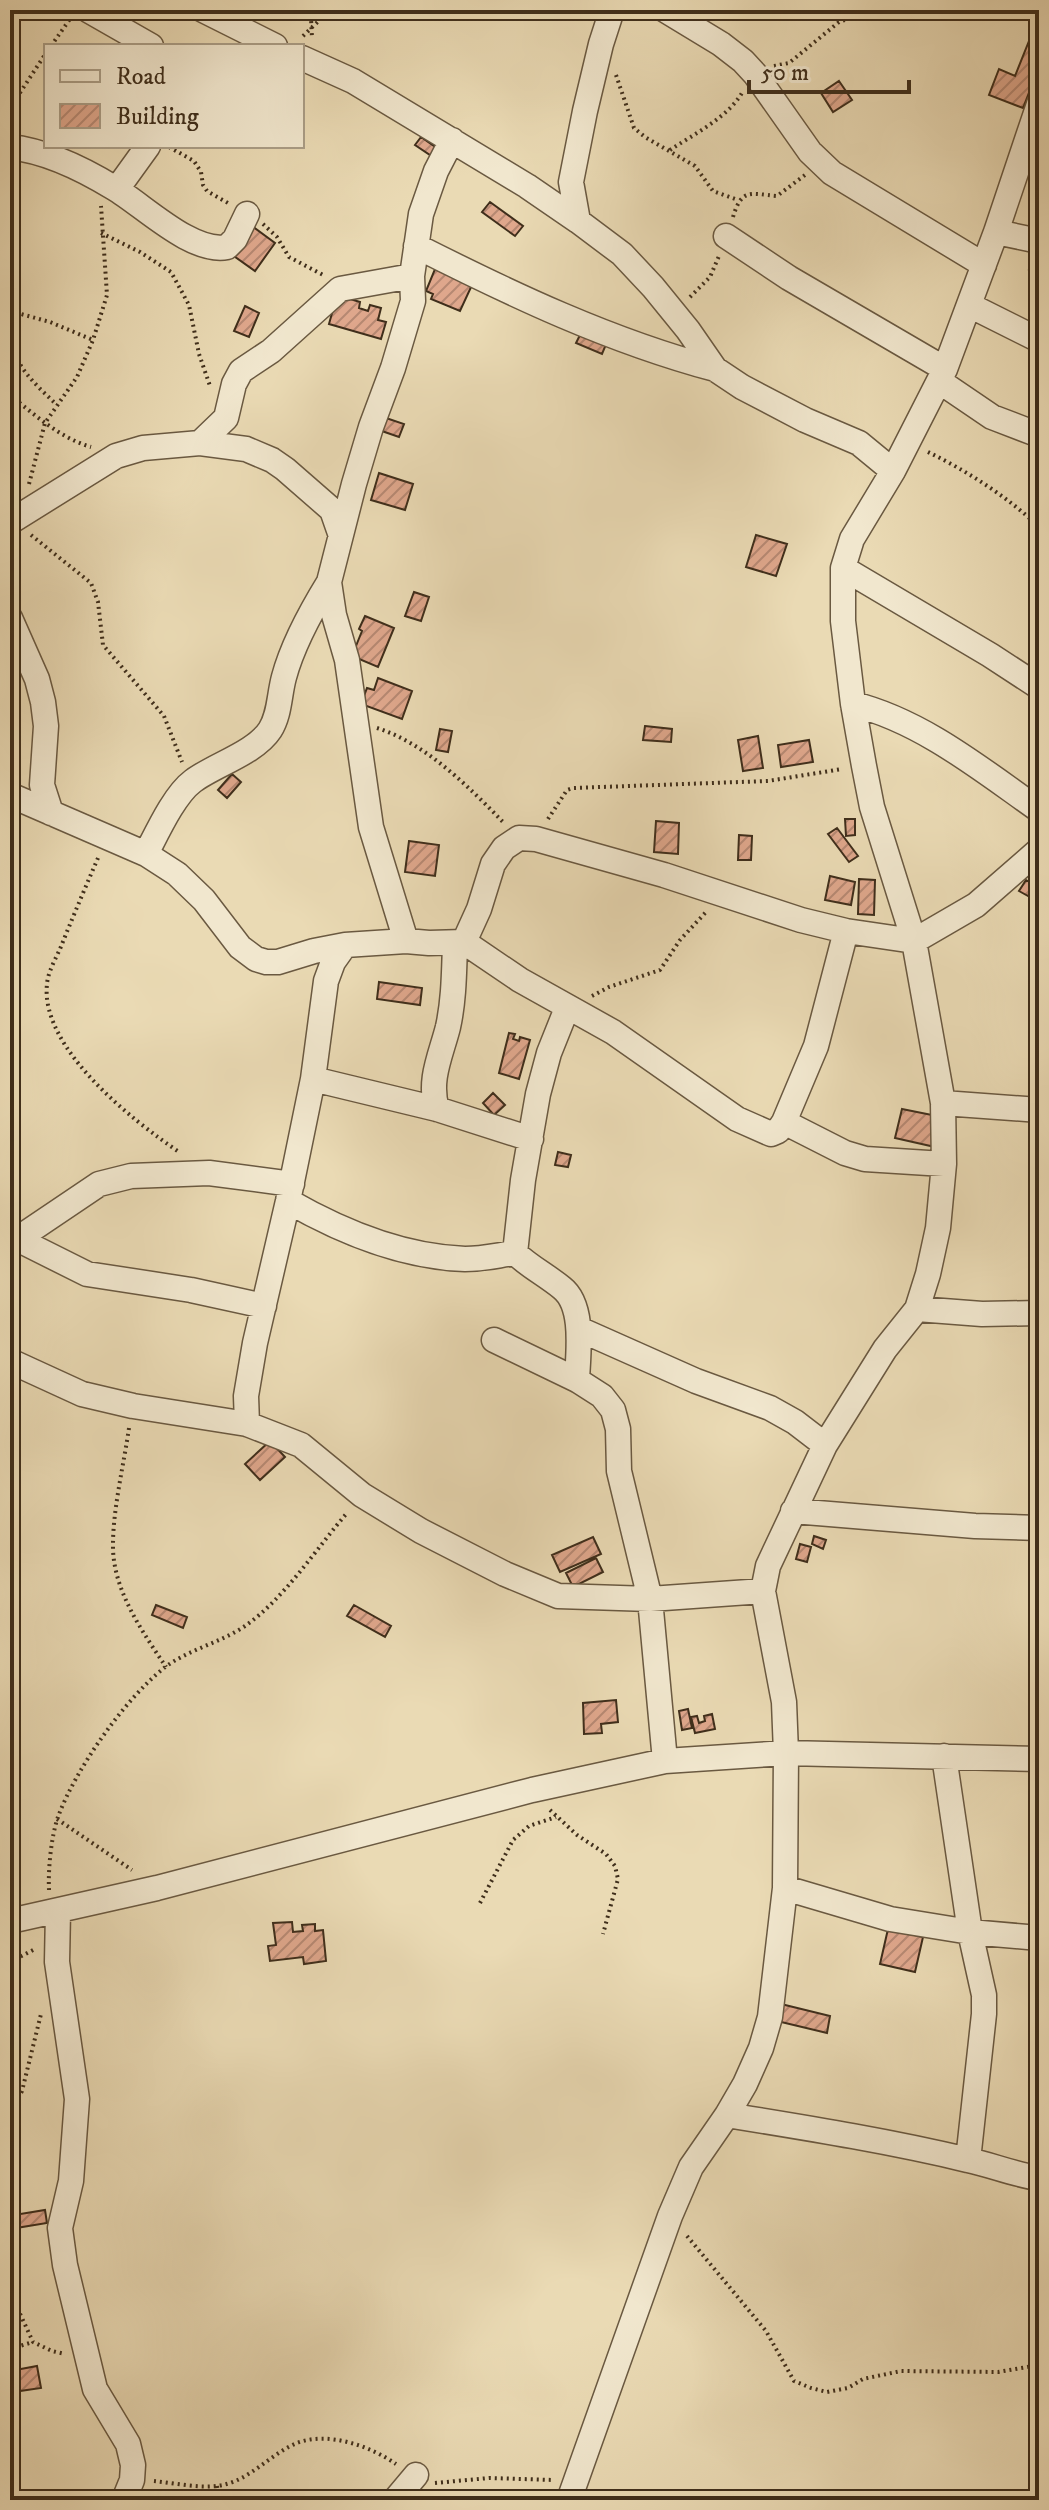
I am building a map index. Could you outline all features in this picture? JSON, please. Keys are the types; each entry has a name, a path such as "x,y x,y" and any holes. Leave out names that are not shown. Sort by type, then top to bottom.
{"street":[{"path":"88,10 148,44"},
{"path":"203,10 271,44"},
{"path":"578,221 571,182 585,111 612,10"},
{"path":"665,10 743,61 810,152 832,173 984,265"},
{"path":"304,48 554,204 622,254 688,330 715,369"},
{"path":"573,2490 670,2216 691,2167 745,2084 761,2048 770,2017 785,1888 786,1753 784,1702 763,1591 768,1566 825,1445 885,1349 917,1309 938,1228 944,1164 943,1103 914,941 872,807 864,766 843,621 843,568 852,539 893,471 942,375 996,232 1039,104"},
{"path":"146,854 170,810 190,783 262,740 277,716 291,657 315,604 329,582 371,427 413,301 412,276 421,214 436,171 452,140"},
{"path":"10,147 57,160 108,185 181,234 219,249 227,247 235,239 247,214"},
{"path":"108,185 146,148"},
{"path":"554,204 571,182"},
{"path":"996,232 1039,241"},
{"path":"726,236 942,375 992,417 1039,435"},
{"path":"416,246 565,317 663,355 715,369 805,420 859,443 893,471"},
{"path":"200,443 226,418 234,384 241,371 271,351 340,289 412,276"},
{"path":"969,305 1039,340"},
{"path":"14,519 116,456 143,448 200,443 246,449 272,460 332,510 340,533"},
{"path":"843,568 1039,687"},
{"path":"329,582 334,615 347,660 371,827 406,941"},
{"path":"10,618 37,679 43,702 46,726 42,785 51,813"},
{"path":"853,704 880,711 928,735 1039,810"},
{"path":"10,795 146,854 177,874 204,900 240,947 256,959 278,962 345,945 406,941 460,943 613,1032 737,1119 771,1134 778,1131 784,1122 816,1046 846,931"},
{"path":"437,1109 433,1083 448,1027 460,943 479,909 493,864 504,848 528,838 664,875 801,920 846,931 914,941 976,905 1039,850"},
{"path":"247,1424 246,1396 313,1079 326,981 333,962 345,945"},
{"path":"567,1008 549,1053 538,1094 515,1236 515,1253 528,1266 564,1289 571,1298 579,1329 577,1380"},
{"path":"313,1079 437,1109 531,1139"},
{"path":"943,1103 1039,1110"},
{"path":"784,1122 845,1153 865,1159 944,1164"},
{"path":"14,1242 99,1184 131,1176 209,1173 290,1192 325,1222 364,1239 435,1257 469,1259 515,1253"},
{"path":"14,1242 87,1274 191,1290 264,1306"},
{"path":"917,1309 982,1314 1039,1313"},
{"path":"579,1329 696,1381 770,1408 825,1445"},
{"path":"494,1340 577,1380 602,1396 613,1410 618,1429 619,1471 650,1599 665,1761"},
{"path":"10,1361 82,1394 133,1406 247,1424 301,1445 362,1495 435,1538 505,1574 558,1596 650,1599 763,1591"},
{"path":"793,1511 975,1526 1039,1528"},
{"path":"11,1918 54,1912 157,1888 532,1790 665,1761 786,1753 1039,1759"},
{"path":"944,1756 970,1932 984,1995 968,2160"},
{"path":"785,1888 890,1919 970,1932 1039,1938"},
{"path":"54,1912 57,1962 77,2099 71,2181 60,2228 65,2265 95,2389 128,2444 133,2465 128,2490"},
{"path":"727,2115 968,2160 1039,2178"},
{"path":"395,2500 416,2475"}],"path":[{"path":"52,44 76,10"},
{"path":"304,44 330,10"},
{"path":"670,150 735,104 761,68 789,63 839,22 875,10"},
{"path":"601,44 611,62 634,128 695,166 713,191 738,200"},
{"path":"10,108 44,56"},
{"path":"108,185 101,233 107,295 77,377 45,423 14,519 91,583 98,602 103,645 164,716 190,783"},
{"path":"101,233 171,272 189,305 199,354 211,389"},
{"path":"10,311 50,322 93,340"},
{"path":"10,337 11,348 27,377 56,404"},
{"path":"10,395 77,443 116,456"},
{"path":"908,442 945,461 1027,515 1039,527"},
{"path":"356,721 396,734 419,748 528,838 567,790 573,788 768,781 864,766"},
{"path":"107,837 47,981 47,1006 61,1039 94,1083 145,1129 209,1173"},
{"path":"567,1008 609,987 660,970 680,940 721,896"},
{"path":"133,1406 112,1544 116,1568 136,1622 166,1667"},
{"path":"54,1912 48,1874 57,1819 82,1769 102,1740 139,1691 166,1667 244,1626 282,1594 362,1495"},
{"path":"532,1790 556,1817 606,1854 615,1866 618,1879 603,1934"},
{"path":"480,1903 513,1840 529,1826 556,1817"},
{"path":"57,1819 157,1888"},
{"path":"10,2114 22,2091 45,2002"},
{"path":"670,2216 766,2331 794,2381 811,2388 827,2392 848,2388 863,2379 901,2371 998,2372 1039,2365"},
{"path":"10,2292 33,2342 52,2351 88,2358"},
{"path":"10,2349 33,2342"},
{"path":"128,2490 217,2486 248,2476 295,2444 329,2439 376,2450 429,2482 439,2484 489,2478 573,2490"},
{"path":"217,2486 219,2500"}],"building":[{"path":"1029,41 1039,45 1039,67 1023,108 989,95 999,69 1015,76"},
{"path":"839,81 852,100 833,112 821,93"},
{"path":"421,137 441,151 436,159 415,145"},
{"path":"490,202 523,226 515,236 482,212"},
{"path":"252,226 275,243 255,271 231,254"},
{"path":"1039,259 1039,279 1029,270"},
{"path":"435,269 472,285 460,311 431,299 433,294 426,291"},
{"path":"337,295 360,302 359,308 368,311 370,305 381,308 378,320 386,322 381,339 329,324"},
{"path":"245,306 259,313 249,337 234,331"},
{"path":"582,331 607,342 602,354 576,343"},
{"path":"383,417 404,424 399,437 379,430"},
{"path":"379,473 413,484 405,510 371,500"},
{"path":"756,535 787,544 776,576 746,567"},
{"path":"414,592 429,597 421,621 405,616"},
{"path":"365,616 394,628 378,667 352,656"},
{"path":"378,678 412,691 402,719 361,704 367,688 374,690"},
{"path":"645,726 672,729 671,742 643,740"},
{"path":"440,729 452,731 448,752 436,750"},
{"path":"758,736 763,768 743,771 738,740"},
{"path":"809,740 813,762 781,767 778,745"},
{"path":"232,774 241,782 227,798 218,790"},
{"path":"845,819 855,819 855,835 846,836"},
{"path":"656,821 679,823 678,854 654,852"},
{"path":"837,828 858,856 849,862 828,834"},
{"path":"739,835 752,836 751,860 738,860"},
{"path":"409,841 439,845 435,876 405,872"},
{"path":"830,876 855,882 851,905 825,900"},
{"path":"859,879 875,880 874,915 858,914"},
{"path":"1026,880 1035,885 1028,896 1019,891"},
{"path":"379,982 422,988 420,1005 377,999"},
{"path":"509,1033 515,1034 513,1039 519,1041 520,1037 530,1040 519,1079 499,1073"},
{"path":"493,1093 505,1105 494,1115 483,1103"},
{"path":"902,1109 942,1117 935,1147 895,1138"},
{"path":"558,1152 571,1155 568,1167 555,1165"},
{"path":"270,1441 285,1457 260,1480 245,1464"},
{"path":"814,1536 826,1540 823,1549 812,1544"},
{"path":"593,1537 601,1554 560,1572 552,1555"},
{"path":"800,1544 811,1547 807,1562 796,1559"},
{"path":"596,1558 603,1572 573,1587 566,1573"},
{"path":"156,1605 187,1617 183,1628 152,1615"},
{"path":"354,1605 391,1626 385,1637 347,1616"},
{"path":"616,1700 618,1722 601,1724 602,1733 584,1734 583,1703"},
{"path":"688,1709 692,1728 682,1730 679,1711"},
{"path":"712,1714 715,1729 695,1733 691,1717 697,1716 699,1723 705,1721 704,1716"},
{"path":"292,1922 293,1932 303,1931 302,1925 315,1924 315,1931 323,1930 326,1961 304,1964 303,1957 270,1961 268,1946 276,1945 273,1923"},
{"path":"888,1929 923,1937 915,1972 880,1964"},
{"path":"781,2004 830,2016 827,2033 777,2021"},
{"path":"45,2210 47,2223 16,2228 14,2215"},
{"path":"37,2366 41,2388 13,2392 10,2371"}]}
